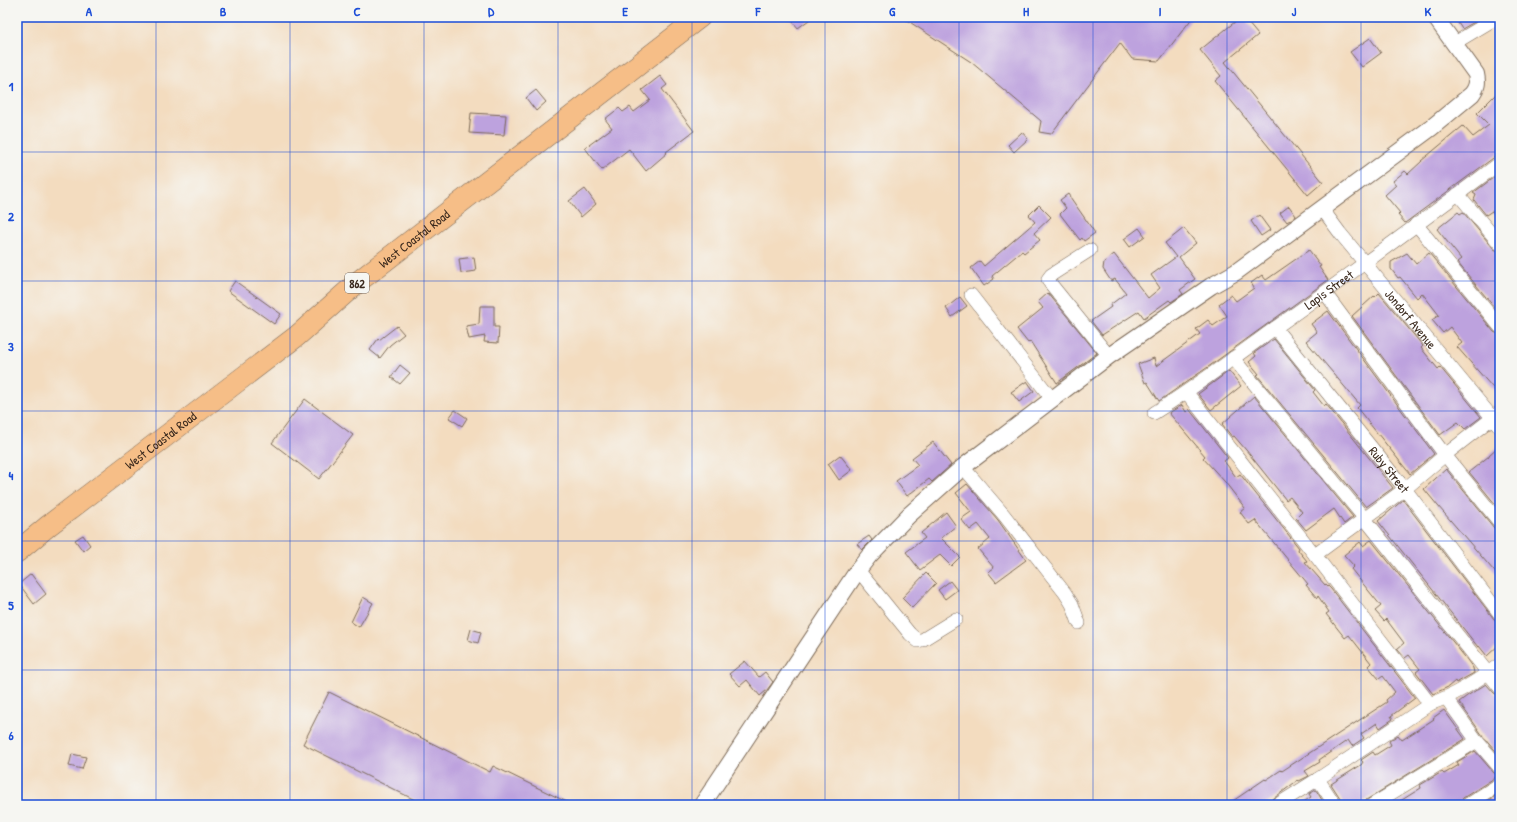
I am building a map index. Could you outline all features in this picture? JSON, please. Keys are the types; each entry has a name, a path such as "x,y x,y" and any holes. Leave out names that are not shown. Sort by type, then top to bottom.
{"main road":[{"name":"West Coastal Road","path":"17,552 48,526 297,336 359,281 700,17"}],"street":[{"path":"702,805 858,570 869,556 908,515 963,467 1108,356 1210,286 1236,272 1323,210 1431,128 1472,94 1478,83 1476,74 1435,17"},
{"path":"1453,44 1498,17"},
{"name":"Lapis Street","path":"1154,413 1187,393 1233,358 1365,264 1500,162"},
{"path":"1458,194 1500,244"},
{"name":"Jondorf Avenue","path":"1323,210 1365,264 1498,419"},
{"path":"1416,224 1500,327"},
{"path":"1090,250 1051,275 1048,279 1108,356"},
{"path":"1325,293 1445,455 1500,523"},
{"path":"971,295 1052,399"},
{"name":"Ruby Street","path":"1275,328 1405,489 1500,614"},
{"path":"1233,358 1365,519 1500,688"},
{"path":"1187,393 1430,704"},
{"path":"1315,555 1405,489 1445,455 1498,419"},
{"path":"963,467 1004,515 1065,593 1072,604 1079,624"},
{"path":"858,570 910,634 918,641 956,619"},
{"path":"1277,805 1318,780 1430,704 1446,698 1488,673 1500,664"},
{"path":"1446,698 1477,741 1500,768"},
{"path":"1372,805 1477,741"},
{"path":"1318,780 1334,805"},
{"path":"1467,805 1500,784"}],"building":[{"path":"789,17 813,17 798,28"},
{"path":"902,17 1193,17 1159,61 1132,59 1120,43 1051,134 1039,132 1041,121 971,62"},
{"path":"1241,17 1243,17 1258,35 1225,62 1323,182 1308,195 1215,81 1221,76 1200,50"},
{"path":"1454,17 1476,17 1478,20 1462,29"},
{"path":"1370,38 1381,53 1362,67 1350,52"},
{"path":"660,76 667,85 662,89 694,131 666,152 667,153 646,171 629,149 602,170 585,148 612,128 605,119 619,108 623,112 630,107 634,112 650,100 642,90"},
{"path":"536,90 546,102 536,111 526,98"},
{"path":"1500,90 1500,153 1405,223 1398,215 1400,213 1385,195 1396,185 1393,181 1405,171 1408,174 1421,161 1463,126 1473,137 1489,125 1477,113"},
{"path":"471,113 506,115 504,135 469,133"},
{"path":"1022,132 1028,139 1014,152 1008,145"},
{"path":"1497,175 1500,178 1500,221 1492,211 1486,215 1474,200 1476,195 1473,193"},
{"path":"585,189 596,204 581,217 569,201"},
{"path":"1068,194 1095,233 1084,241 1082,238 1080,240 1060,214 1066,208 1060,200"},
{"path":"1039,205 1051,217 1034,233 1040,240 1024,253 1022,251 992,276 994,279 984,286 971,268 980,261 984,266 1035,222 1029,215"},
{"path":"1289,206 1296,216 1287,222 1280,213"},
{"path":"1458,212 1460,214 1463,212 1494,249 1500,252 1500,314 1457,262 1461,259 1437,229"},
{"path":"1259,215 1270,230 1261,236 1251,221"},
{"path":"1139,228 1145,236 1130,247 1124,239"},
{"path":"1184,228 1196,243 1179,257 1195,279 1180,290 1183,294 1171,302 1169,300 1144,318 1139,311 1102,335 1091,321 1111,307 1110,305 1126,293 1115,279 1111,281 1103,269 1104,262 1114,254 1148,298 1160,288 1151,275 1176,257 1165,243"},
{"path":"1309,250 1321,266 1319,267 1328,280 1159,401 1147,382 1145,383 1138,364 1154,358 1156,366 1200,334 1196,329 1208,320 1213,326 1227,316 1219,304 1231,295 1236,301 1254,288 1251,283 1262,275 1266,280"},
{"path":"1407,253 1416,264 1429,253 1494,332 1500,335 1500,396 1457,347 1462,343 1450,327 1443,333 1432,320 1439,315 1422,293 1417,298 1400,277 1398,278 1391,269 1391,262"},
{"path":"474,257 476,271 461,273 459,259"},
{"path":"235,281 281,314 274,324 228,291"},
{"path":"1048,293 1097,353 1057,383 1030,341 1028,343 1017,329 1043,308 1038,302"},
{"path":"1379,293 1423,346 1421,348 1438,369 1440,367 1481,417 1465,429 1458,422 1440,435 1352,316"},
{"path":"960,297 967,306 952,317 946,308"},
{"path":"480,306 494,306 494,327 499,327 498,343 484,342 485,336 469,339 466,326 479,324"},
{"path":"1328,311 1434,454 1410,474 1357,408 1360,405 1306,341 1317,332 1311,324"},
{"path":"397,326 404,334 390,345 380,358 370,350 378,339 379,340"},
{"path":"1274,339 1315,390 1313,392 1324,406 1326,404 1393,488 1366,507 1257,375 1259,374 1249,362 1256,356 1254,353"},
{"path":"400,365 410,373 400,384 391,377"},
{"path":"1229,371 1241,386 1211,410 1198,394"},
{"path":"1027,381 1034,391 1019,402 1011,392"},
{"path":"1254,396 1353,517 1344,524 1334,509 1306,530 1296,518 1302,512 1290,497 1286,500 1246,450 1234,436 1232,437 1222,424"},
{"path":"305,399 353,435 319,479 272,443"},
{"path":"1182,405 1186,412 1189,409 1228,458 1224,461 1236,477 1240,474 1299,548 1298,550 1307,561 1305,562 1325,585 1326,584 1331,589 1415,698 1391,716 1393,719 1380,728 1377,723 1361,734 1364,738 1352,746 1348,740 1319,760 1320,762 1305,771 1309,776 1299,781 1298,780 1265,805 1227,805 1265,779 1266,780 1281,770 1282,771 1387,702 1386,700 1395,692 1383,676 1379,679 1368,666 1371,663 1349,635 1345,638 1326,614 1329,612 1318,596 1317,598 1306,585 1308,584 1255,520 1249,524 1240,512 1245,508 1225,482 1203,458 1205,456 1169,413"},
{"path":"455,410 467,418 462,426 449,418"},
{"path":"933,442 951,465 932,482 929,479 907,496 896,481 918,465 912,458"},
{"path":"1500,445 1500,502 1496,505 1469,472"},
{"path":"840,455 852,470 839,480 828,464"},
{"path":"1446,469 1494,528 1500,531 1500,578 1424,489"},
{"path":"967,484 998,520 1026,560 996,582 988,572 994,568 978,549 990,539 978,524 970,530 961,519 971,512 956,493"},
{"path":"1403,500 1494,619 1500,623 1500,644 1487,656 1479,646 1478,647 1378,521"},
{"path":"946,512 956,526 941,538 960,557 951,566 940,555 920,570 906,552 925,538 921,533"},
{"path":"83,535 90,545 83,551 75,540"},
{"path":"869,536 872,540 862,550 857,544"},
{"path":"1371,540 1465,657 1473,668 1474,673 1456,683 1455,681 1448,687 1433,694 1416,672 1420,669 1409,655 1405,658 1397,649 1404,643 1386,619 1384,621 1375,611 1381,606 1351,569 1354,566 1344,555 1360,542 1363,546"},
{"path":"926,573 936,583 912,608 902,598"},
{"path":"31,574 46,594 34,604 19,584"},
{"path":"950,581 957,590 945,599 938,590"},
{"path":"363,597 373,603 359,627 351,622"},
{"path":"471,629 481,632 478,643 468,640"},
{"path":"745,661 759,677 765,672 773,682 760,696 747,680 740,686 729,674"},
{"path":"1486,684 1494,693 1500,696 1500,756 1483,736 1459,702"},
{"path":"329,692 490,772 493,766 573,805 425,805 303,744"},
{"path":"1444,710 1465,739 1358,805 1343,805 1331,784 1361,765 1363,762 1361,760 1373,752 1375,755 1391,745 1389,741 1398,735 1402,740 1434,719 1433,718"},
{"path":"1475,751 1494,773 1500,776 1463,798 1459,805 1394,805 1421,788 1420,785 1442,772 1444,774 1459,765 1457,762"},
{"path":"72,754 86,757 82,769 69,766"},
{"path":"1316,790 1325,805 1299,805 1311,797 1309,794"},
{"path":"1500,793 1500,805 1482,805"}]}
